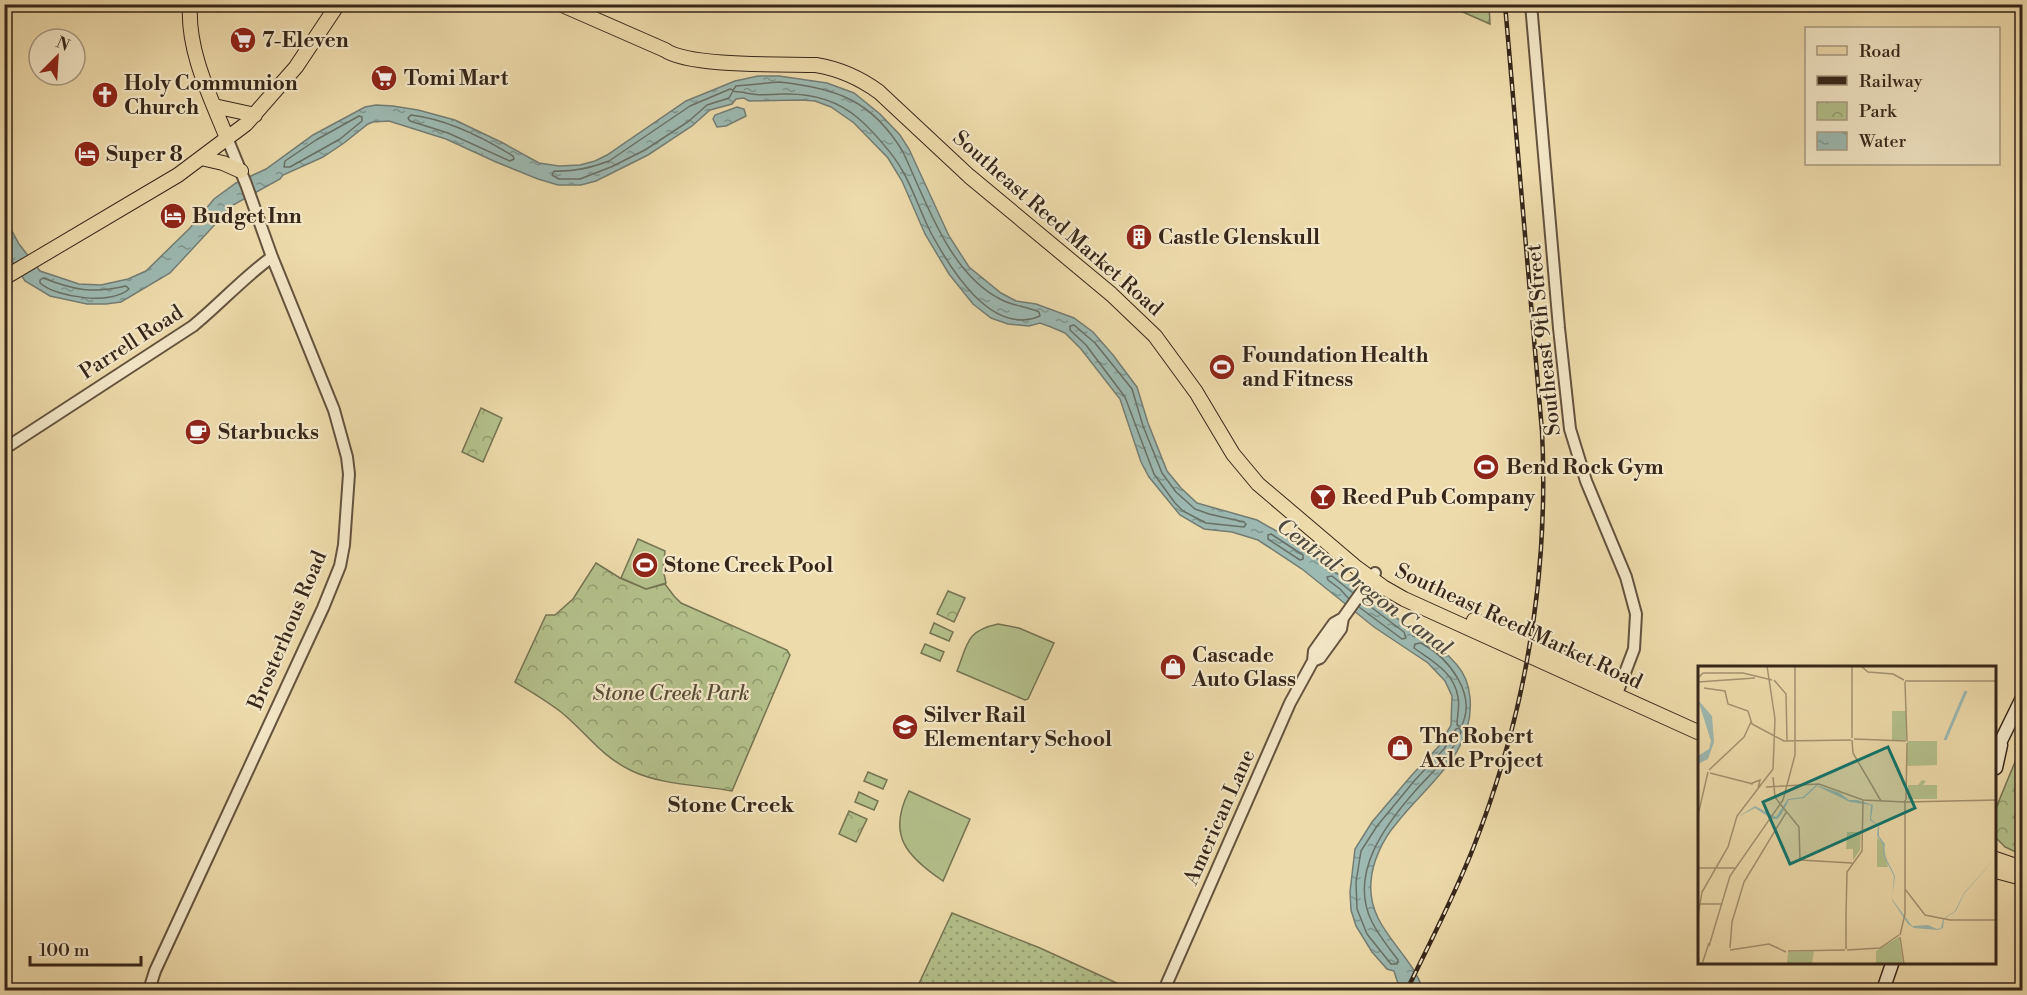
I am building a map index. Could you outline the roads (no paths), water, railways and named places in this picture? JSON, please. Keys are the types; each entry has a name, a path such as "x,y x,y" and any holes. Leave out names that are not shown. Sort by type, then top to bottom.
{"main road":[{"path":"190,4 189,21 192,40 227,138"},
{"path":"10,274 151,191 201,158 255,115 296,67 338,4"},
{"name":"Southeast Reed Market Road","path":"560,4 665,50 673,56 718,62 816,65 852,75 879,92 969,176 1111,294 1155,336 1196,392 1233,454 1258,484 1370,580 1404,599 1698,723"},
{"path":"214,106 255,115"},
{"path":"201,158 223,163 241,172"},
{"name":"Southeast Reed Market Road","path":"1618,690 1698,732"},
{"path":"1999,746 2022,698"},
{"path":"1997,860 2022,868"},
{"path":"1997,872 2022,878"},
{"path":"1883,990 1891,965"}],"street":[{"name":"Southeast 9th Street","path":"1531,4 1560,340 1570,429 1586,481 1626,577 1636,614 1634,650 1618,690"},
{"name":"Brosterhous Road","path":"149,990 155,970 323,608 340,566 344,545 349,474 347,457 334,410 227,138"},
{"name":"Parrell Road","path":"4,449 193,326 272,257"},
{"name":"American Lane","path":"1164,990 1290,703 1313,661 1320,658 1341,629 1343,618 1370,580"}],"water":[{"path":"758,76 779,76 827,83 854,93 880,114 900,135 909,149 949,236 969,267 1001,293 1016,301 1036,304 1074,318 1093,332 1113,355 1137,387 1167,471 1181,488 1197,503 1257,520 1294,541 1410,628 1413,636 1425,637 1435,644 1460,669 1466,680 1470,698 1465,735 1457,752 1446,767 1391,830 1379,851 1371,882 1372,898 1382,926 1409,963 1423,990 1400,990 1394,971 1387,969 1372,952 1356,926 1351,910 1350,892 1355,849 1372,822 1439,746 1451,725 1452,696 1445,681 1428,663 1374,627 1302,569 1258,540 1232,532 1204,529 1180,515 1149,477 1141,462 1120,399 1081,349 1065,333 1051,327 1040,323 1029,326 1008,324 991,318 973,304 949,274 925,234 902,181 888,158 854,123 831,107 815,101 736,99 732,104 710,110 692,126 648,155 596,181 581,185 558,185 538,179 446,139 389,121 373,122 323,157 283,175 280,179 233,205 170,273 121,302 87,304 50,296 25,281 5,250 4,216 19,244 40,271 79,284 101,285 128,279 146,271 190,228 214,199 236,183 266,169 313,135 365,107 376,105 418,110 455,120 539,163 559,166 580,165 607,155 686,101 735,81"},
{"path":"737,107 744,109 746,116 726,126 717,127 713,119 715,115"}],"railway":[{"path":"1407,990 1459,882 1492,796 1508,745 1520,694 1537,590 1542,537 1542,431 1505,4"}],"place":[{"name":"7-Eleven","path":"243,40"},
{"name":"Tomi Mart","path":"384,78"},
{"name":"Holy Communion Church","path":"105,95"},
{"name":"Super 8","path":"87,154"},
{"name":"Budget Inn","path":"173,216"},
{"name":"Castle Glenskull","path":"1139,237"},
{"name":"Foundation Health and Fitness","path":"1222,367"},
{"name":"Starbucks","path":"198,432"},
{"name":"Bend Rock Gym","path":"1486,467"},
{"name":"Reed Pub Company","path":"1323,497"},
{"name":"Stone Creek Pool","path":"645,565"},
{"name":"Cascade Auto Glass","path":"1173,667"},
{"name":"Silver Rail Elementary School","path":"905,727"},
{"name":"The Robert Axle Project","path":"1400,748"}],"district":[{"name":"Stone Creek","path":"731,804"}],"water label":[{"name":"Central Oregon Canal","path":"1365,586"}],"park label":[{"name":"Stone Creek Park","path":"671,693"}]}
